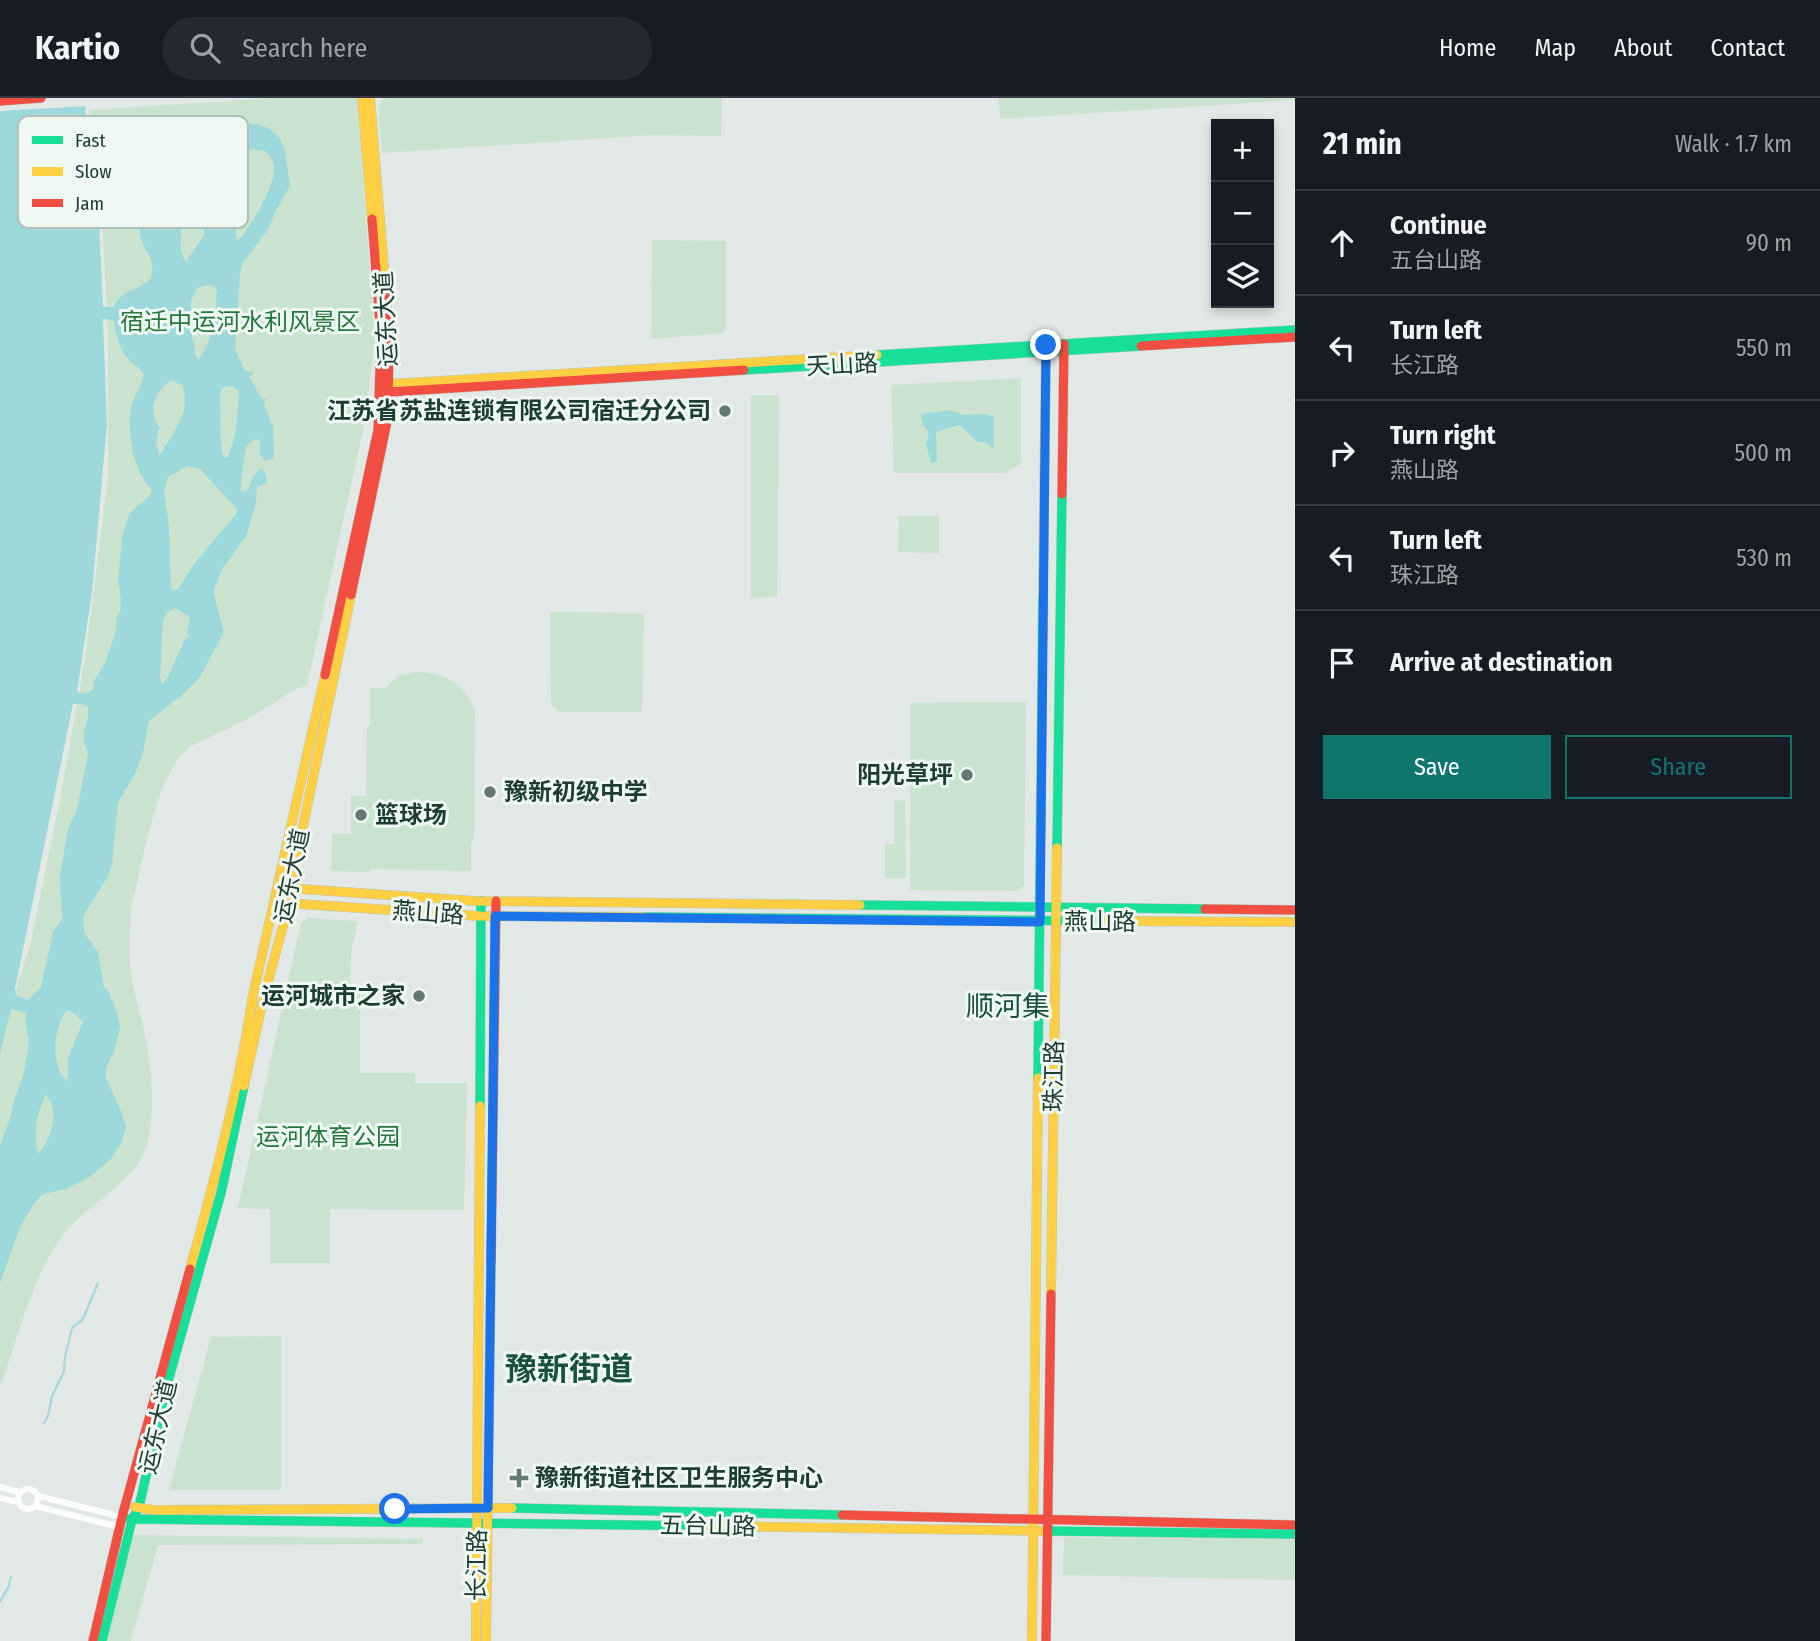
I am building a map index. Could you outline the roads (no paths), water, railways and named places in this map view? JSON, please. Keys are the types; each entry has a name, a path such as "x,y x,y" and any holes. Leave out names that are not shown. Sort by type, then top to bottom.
{"street":[{"path":"0,101 41,98"},
{"name":"运东大道","path":"93,1641 119,1527 213,1192 247,1036 253,995 276,903 380,418 381,337 362,98"},
{"name":"运东大道","path":"102,1641 132,1520 139,1507 165,1392 221,1194 263,1000 289,904 387,427 389,337 370,98"},
{"name":"天山路","path":"1064,348 1295,330"},
{"name":"天山路","path":"389,388 1295,337"},
{"name":"珠江路","path":"1046,1641 1064,348"},
{"name":"珠江路","path":"1032,1641 1046,349"},
{"name":"燕山路","path":"279,887 481,901 1295,910"},
{"name":"长江路","path":"481,901 483,1508"},
{"name":"长江路","path":"476,1641 483,1508 496,901"},
{"name":"燕山路","path":"276,903 480,916 1295,922"},
{"path":"0,1487 19,1492 25,1488 32,1489 38,1496 122,1517"},
{"path":"18,1502 19,1492"},
{"path":"35,1506 38,1496"},
{"path":"0,1497 18,1502 26,1509 35,1506 119,1527"},
{"name":"五台山路","path":"125,1505 154,1510 483,1508 1295,1525"},
{"name":"五台山路","path":"122,1517 132,1520 1295,1534"},
{"name":"长江路","path":"482,1523 486,1641"}],"water":[{"path":"0,98 85,98 86,116 18,116 18,228 99,228 103,307 114,307 120,297 150,280 151,260 142,241 140,228 182,228 181,250 186,262 204,235 204,228 236,228 237,241 242,236 254,219 273,178 273,162 265,151 248,149 248,124 256,124 268,128 279,137 285,150 290,186 269,228 242,264 235,349 245,371 253,372 254,374 249,376 261,398 266,399 264,405 273,426 274,458 265,461 260,455 260,440 255,439 246,448 241,491 248,490 253,476 261,468 267,483 257,487 256,504 246,536 223,568 215,586 214,594 224,632 200,677 149,721 143,753 135,774 118,802 112,865 84,915 85,934 98,952 104,987 117,1012 120,1026 115,1049 106,1068 106,1078 126,1127 122,1142 111,1159 91,1176 66,1189 43,1194 35,1202 21,1225 0,1283 0,1145 24,1073 29,1042 26,1012 11,1009 0,1054","holes":["209,285 214,286 217,291 211,336 198,360 192,339 191,301 197,288","103,319 114,320 122,350 144,376 132,403 130,429 136,463 152,490 130,513 123,532 118,580 121,599 116,631 106,661 94,681 93,690 84,694 77,692 92,592 107,424","171,380 182,385 185,404 180,422 160,455 157,449 160,427 153,408 157,395","231,386 239,391 236,432 228,457 224,457 221,448 220,394 223,387","188,466 200,469 237,509 237,513 194,564 178,589 171,590 169,525 164,493 168,477","176,608 190,617 187,635 192,634 185,639 167,679 162,684 160,677 163,620 167,612","73,704 82,704 88,707 84,731 84,743 88,751 77,809 68,829 60,876 62,919 53,932 41,987 28,1000 16,995 15,989","67,1010 83,1022 68,1058 68,1081 62,1075 56,1057 59,1026","46,1095 53,1109 52,1125 47,1141 38,1154 36,1124"]},
{"path":"950,410 963,415 986,414 994,417 994,449 985,442 978,442 959,425 936,432 937,462 931,463 926,444 929,434 921,414"}],"waterway":[{"path":"44,1423 52,1396 64,1371 72,1328 83,1319 98,1283"},
{"path":"0,1602 11,1577"}],"place":[{"name":"江苏省苏盐连锁有限公司宿迁分公司","path":"725,411"},
{"name":"阳光草坪","path":"967,775"},
{"name":"豫新初级中学","path":"490,792"},
{"name":"篮球场","path":"361,815"},
{"name":"运河城市之家","path":"419,996"},
{"name":"豫新街道社区卫生服务中心","path":"519,1478"}],"district":[{"name":"顺河集","path":"1008,1006"},
{"name":"豫新街道","path":"569,1369"}],"park label":[{"name":"宿迁中运河水利风景区","path":"240,322"},
{"name":"运河体育公园","path":"328,1137"}]}
